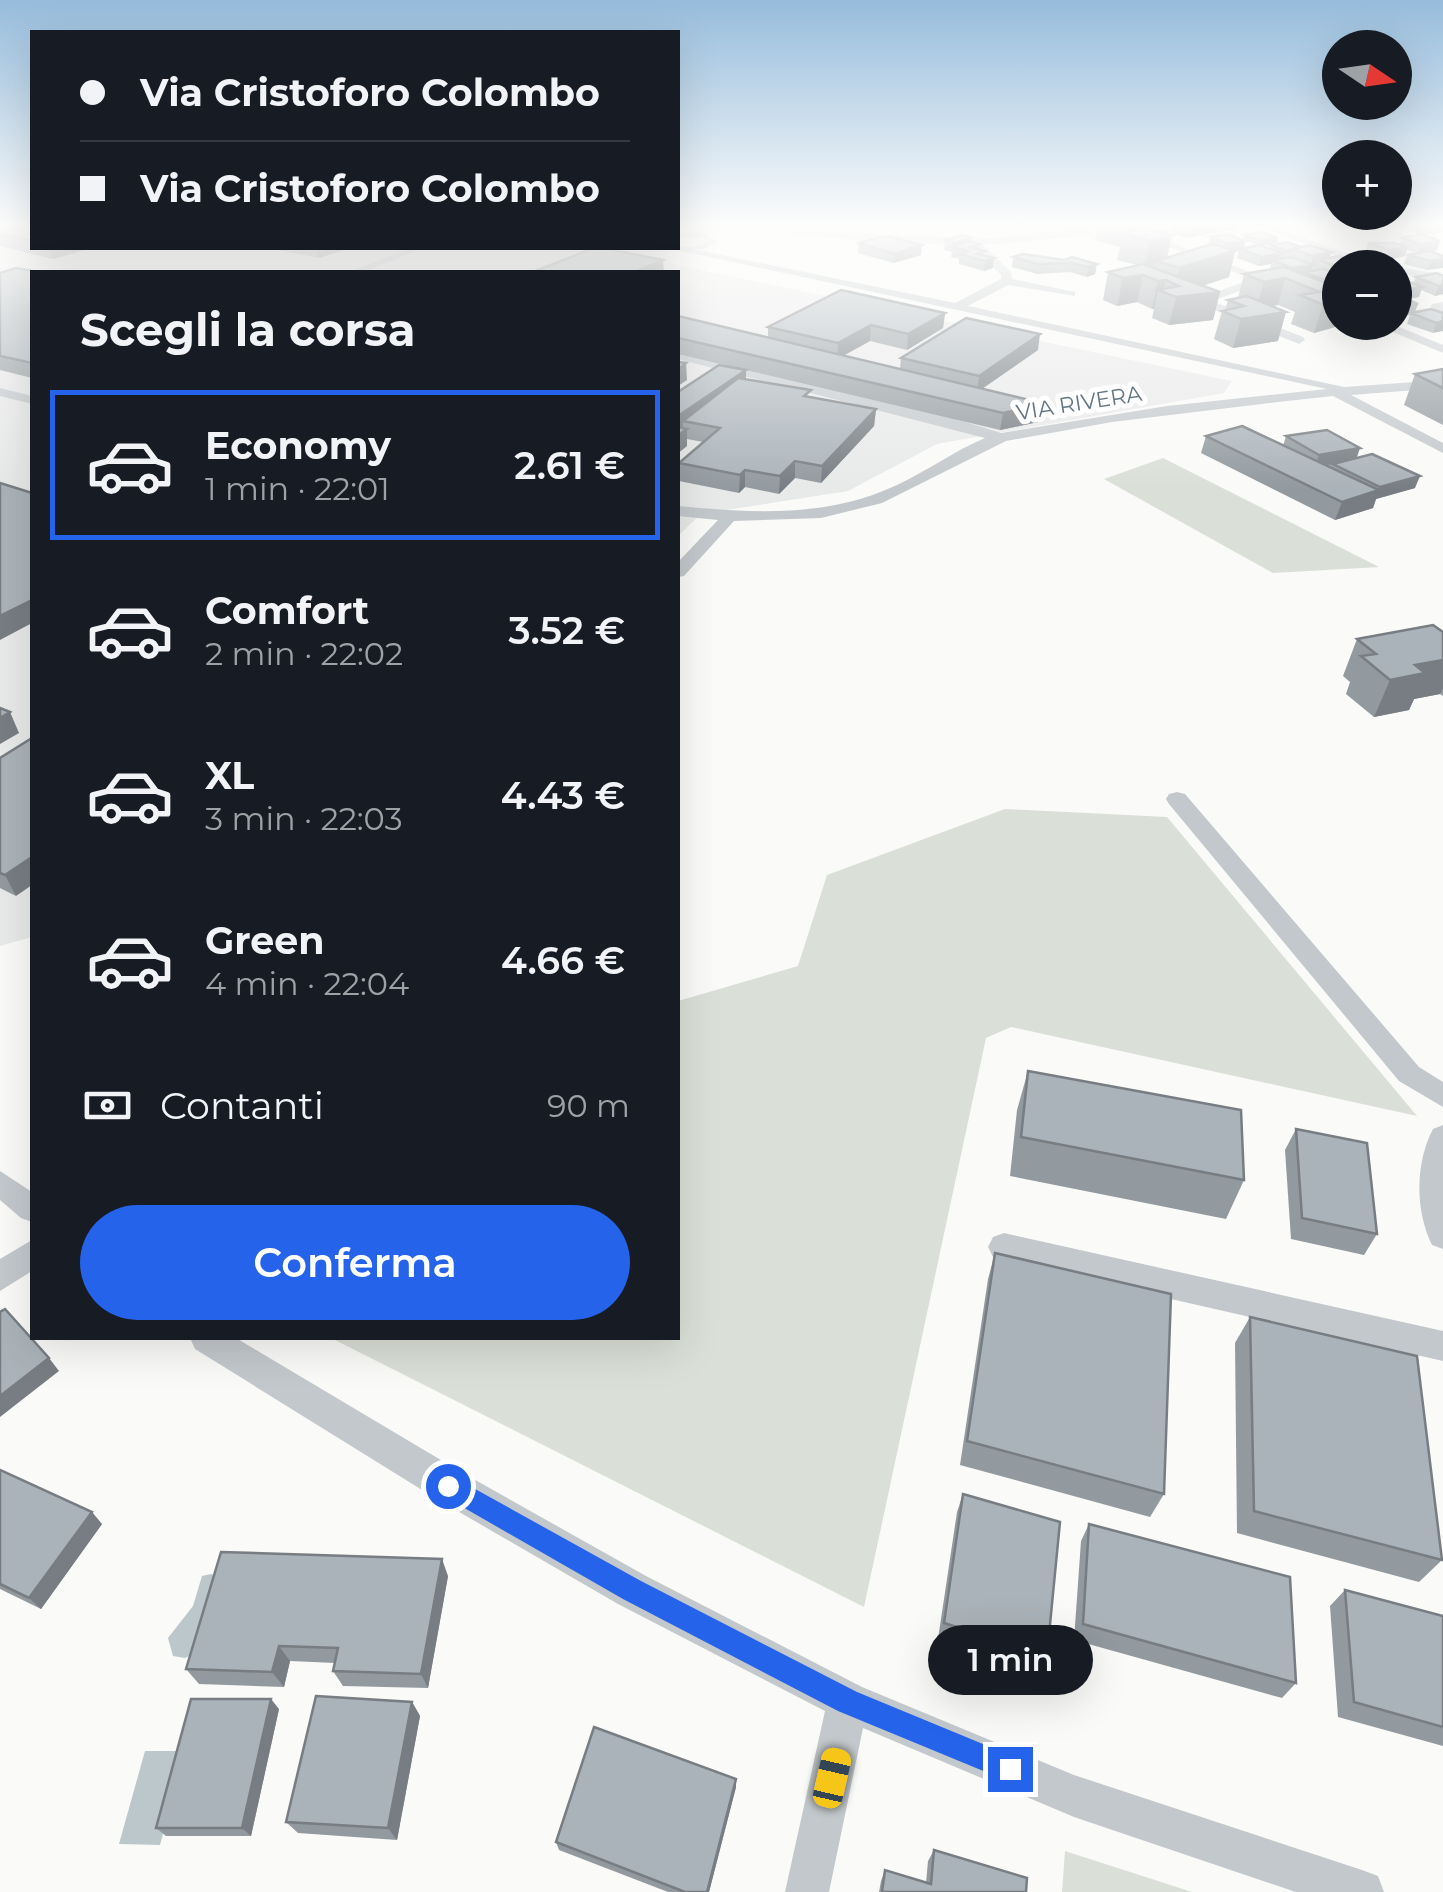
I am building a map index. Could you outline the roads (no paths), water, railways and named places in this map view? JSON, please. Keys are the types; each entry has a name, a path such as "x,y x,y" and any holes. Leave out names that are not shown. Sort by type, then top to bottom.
{"street":[{"path":"982,313 1322,382 1394,426 1443,449"},
{"path":"1232,313 1299,340"},
{"path":"1412,336 1443,348"},
{"path":"680,355 951,422 1000,438"},
{"name":"VIA RIVERA","path":"680,511 729,517 791,515 868,502 898,492 1000,438 1158,413 1443,384"},
{"path":"0,392 30,400"},
{"path":"680,570 729,517"},
{"path":"1178,800 1409,1074 1443,1096"},
{"path":"1443,1138 1434,1182 1443,1236"},
{"path":"0,1182 30,1207"},
{"path":"1004,1247 1443,1346"},
{"path":"0,1277 30,1255"},
{"path":"210,1340 448,1486 632,1590 848,1701 1074,1796 1362,1892"},
{"path":"807,1892 848,1701"}]}
